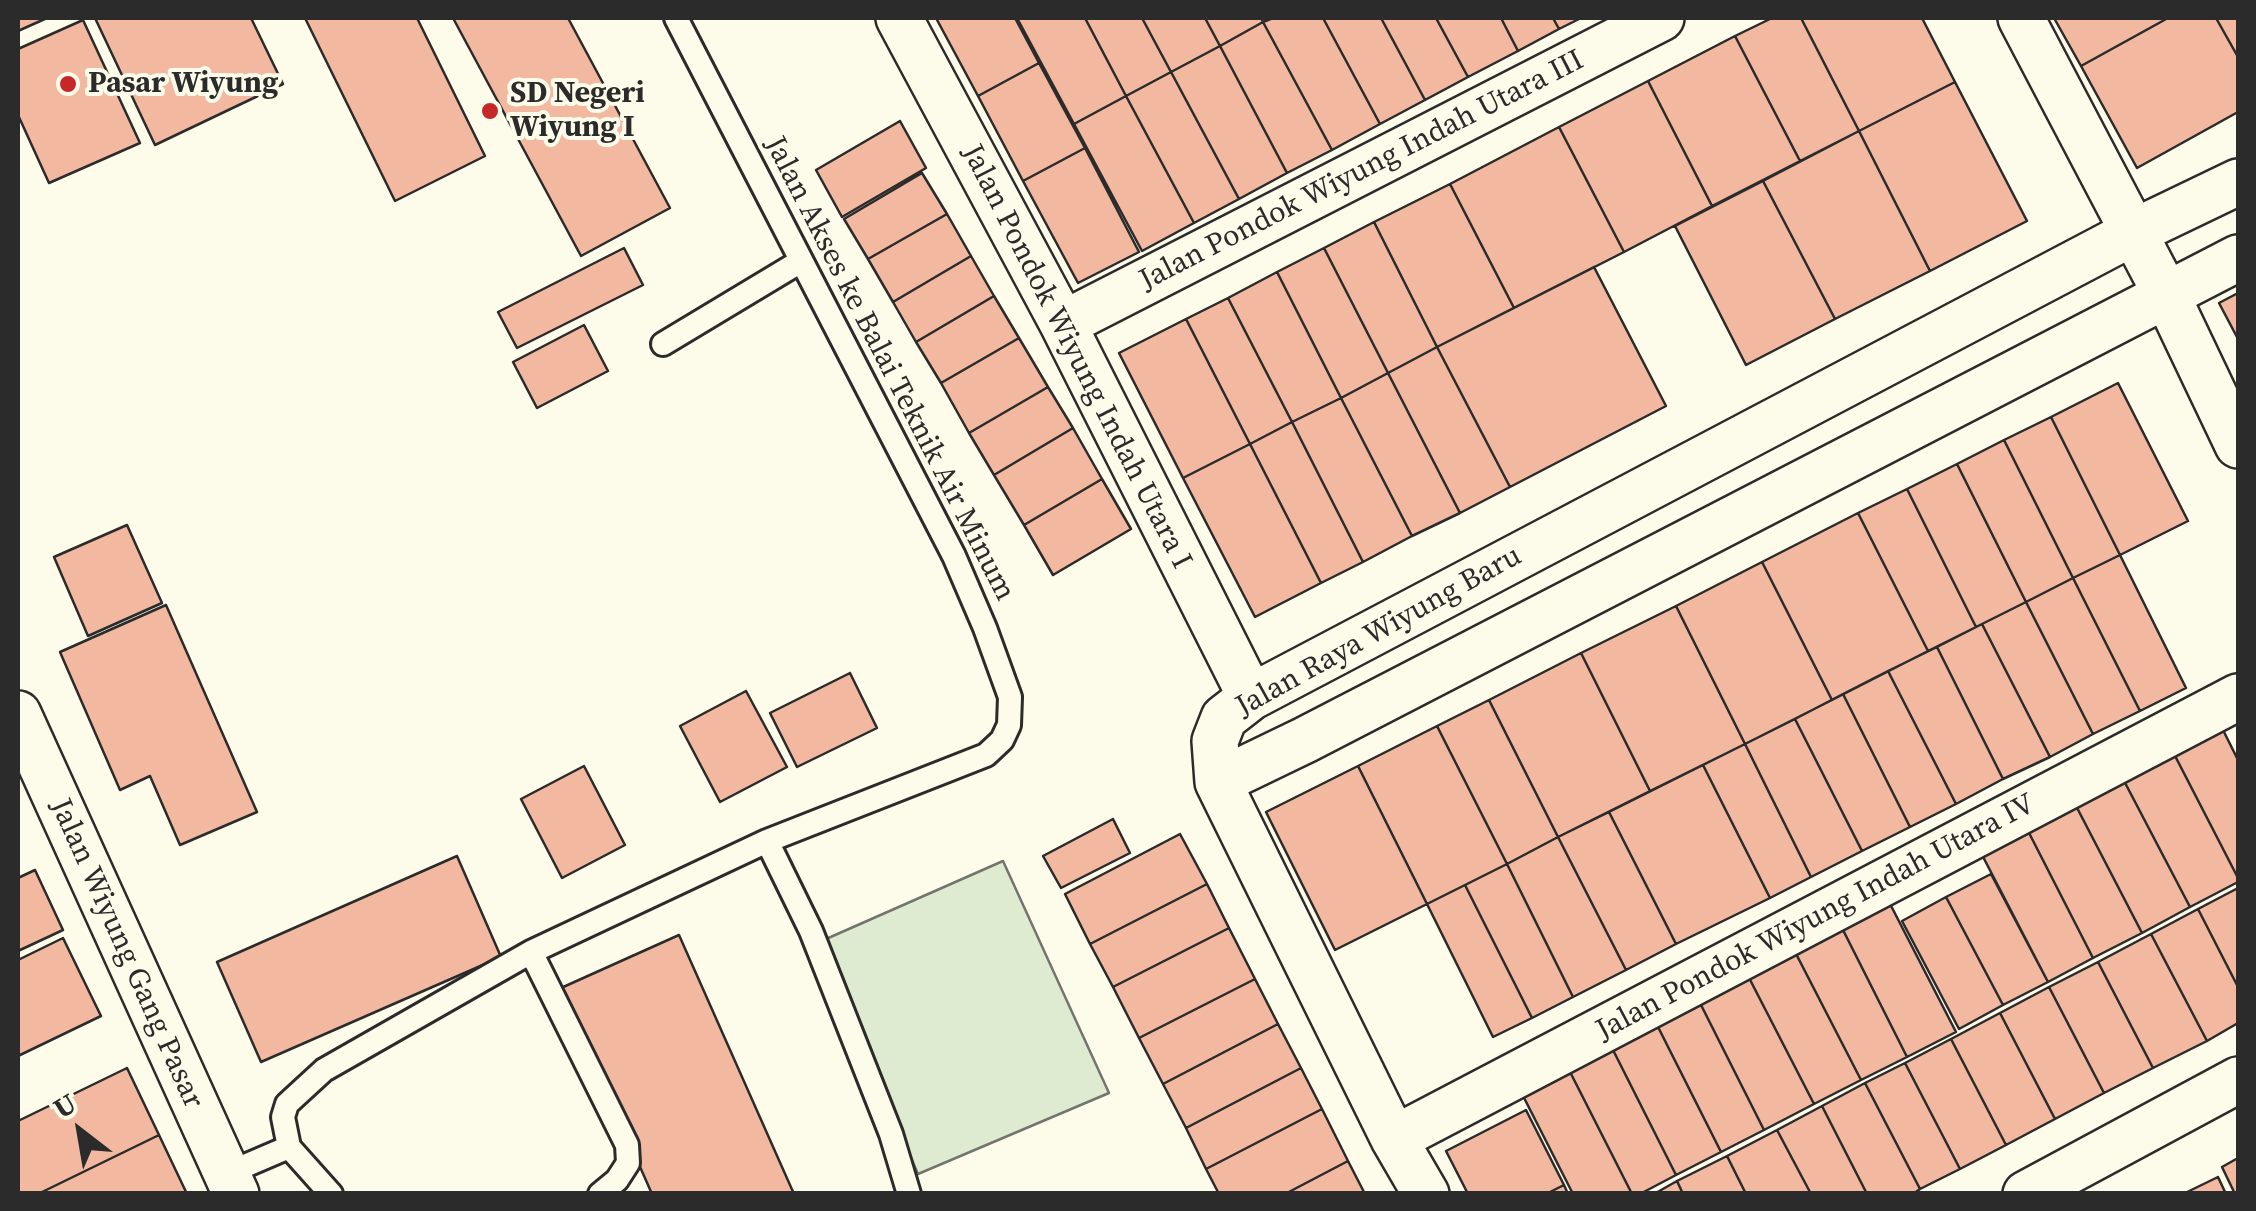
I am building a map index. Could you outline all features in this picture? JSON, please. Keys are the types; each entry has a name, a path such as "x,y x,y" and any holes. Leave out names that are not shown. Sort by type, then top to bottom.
{"street":[{"name":"Jalan Pondok Wiyung Indah Utara I","path":"900,18 1063,324 1250,697"},
{"name":"Jalan Pondok Wiyung Indah Utara III","path":"1063,324 1662,18"},
{"path":"2022,18 2167,296 2238,445"},
{"name":"Jalan Raya Wiyung Baru","path":"2238,182 2134,232 1250,697 1230,711 1220,727 1216,741 1218,782 2238,258"},
{"name":"Jalan Pondok Wiyung Indah Utara IV","path":"1394,1138 2238,697"},
{"name":"Jalan Wiyung Gang Pasar","path":"18,714 231,1184"},
{"path":"1218,782 1394,1138 1426,1194"},
{"path":"2026,1194 2238,1080"}],"lane":[{"name":"Jalan Akses ke Balai Teknik Air Minum","path":"290,1147 282,1116 287,1104 324,1070 532,952 767,841 986,755 1002,740 1009,724 1010,697 954,556 676,18"},
{"path":"662,344 801,260"},
{"path":"767,841 811,930 892,1134 909,1194"},
{"path":"532,952 627,1145 628,1163 617,1180 600,1194"},
{"path":"231,1184 290,1147 331,1194"}],"green space":[{"path":"1003,861 1109,1093 918,1174 817,943"}],"building":[{"path":"18,18 47,18 18,31"},
{"path":"95,18 251,18 283,84 155,145"},
{"path":"305,18 417,18 485,156 395,201"},
{"path":"453,18 568,18 670,208 581,256"},
{"path":"936,18 1015,18 1039,63 978,96"},
{"path":"1017,18 1085,18 1126,96 1074,124"},
{"path":"1085,18 1142,18 1171,72 1126,96"},
{"path":"1142,18 1205,18 1220,46 1171,72"},
{"path":"1205,18 1261,18 1263,22 1220,46"},
{"path":"1273,18 1323,18 1380,124 1332,150 1263,22"},
{"path":"1323,18 1381,18 1425,100 1380,124"},
{"path":"1381,18 1436,18 1468,77 1425,100"},
{"path":"1436,18 1501,18 1518,51 1468,77"},
{"path":"1501,18 1553,18 1559,29 1518,51"},
{"path":"1553,18 1581,18 1559,29"},
{"path":"1772,18 1801,18 1859,131 1800,161 1735,36"},
{"path":"1801,18 1922,18 1955,82 1859,131"},
{"path":"2054,18 2168,18 2081,66"},
{"path":"2168,18 2216,18 2238,57 2238,112 2137,168 2081,66"},
{"path":"2216,18 2238,18 2238,57"},
{"name":"Pasar Wiyung","path":"83,20 140,143 49,183 18,115 18,49"},
{"path":"1263,22 1332,150 1287,173 1220,46"},
{"path":"1735,36 1800,161 1712,206 1648,81"},
{"path":"1220,46 1287,173 1239,199 1171,72"},
{"path":"1039,63 1085,148 1023,181 978,96"},
{"path":"1171,72 1239,199 1194,223 1126,96"},
{"path":"1648,81 1712,206 1624,252 1559,127"},
{"path":"1955,82 2027,221 1930,271 1859,131"},
{"path":"1126,96 1194,223 1142,251 1074,124"},
{"path":"900,121 926,168 842,217 816,170"},
{"path":"1559,127 1624,252 1514,308 1450,184"},
{"path":"1859,131 1930,271 1835,319 1763,181"},
{"path":"1085,148 1139,252 1078,283 1023,181"},
{"path":"922,173 947,214 868,259 844,219"},
{"path":"1763,181 1835,319 1746,365 1675,226"},
{"path":"1450,184 1514,308 1437,347 1374,222"},
{"path":"947,214 971,256 893,302 868,259"},
{"path":"1374,222 1437,347 1388,373 1324,248"},
{"path":"624,248 643,285 517,348 498,312"},
{"path":"1324,248 1388,373 1341,398 1277,272"},
{"path":"971,256 994,296 916,342 893,302"},
{"path":"1594,267 1666,406 1510,487 1437,347"},
{"path":"1277,272 1341,398 1292,422 1228,298"},
{"path":"2238,293 2238,339 2219,303"},
{"path":"994,296 1019,338 941,383 916,342"},
{"path":"1228,298 1292,422 1250,444 1186,319"},
{"path":"1186,319 1250,444 1183,478 1119,353"},
{"path":"584,325 608,371 537,408 513,362"},
{"path":"1019,338 1048,387 969,433 941,383"},
{"path":"1437,347 1510,487 1460,513 1388,373"},
{"path":"1388,373 1460,513 1412,536 1341,398"},
{"path":"2118,383 2188,521 2120,555 2051,417"},
{"path":"1048,387 1073,428 994,475 969,433"},
{"path":"1341,398 1412,536 1363,562 1292,422"},
{"path":"2051,417 2120,555 2073,578 2004,440"},
{"path":"1292,422 1363,562 1321,583 1250,444"},
{"path":"1073,428 1102,479 1024,525 994,475"},
{"path":"2004,440 2073,578 2026,602 1957,464"},
{"path":"1250,444 1321,583 1255,617 1183,478"},
{"path":"1957,464 2026,602 1976,627 1907,489"},
{"path":"1102,479 1131,529 1053,575 1024,525"},
{"path":"1907,489 1976,627 1928,651 1858,513"},
{"path":"1858,513 1928,651 1832,700 1762,562"},
{"path":"127,525 162,603 88,636 54,557"},
{"path":"2120,555 2186,688 2140,711 2073,578"},
{"path":"1762,562 1832,700 1745,744 1676,606"},
{"path":"2073,578 2140,711 2093,734 2026,602"},
{"path":"2026,602 2093,734 2050,757 1982,624"},
{"path":"166,605 257,812 180,845 150,776 120,790 60,652"},
{"path":"1676,606 1745,744 1650,791 1581,653"},
{"path":"1982,624 2050,757 2003,779 1937,647"},
{"path":"1937,647 2003,779 1956,804 1888,671"},
{"path":"1581,653 1650,791 1558,837 1489,700"},
{"path":"1888,671 1956,804 1910,827 1843,694"},
{"path":"850,673 877,728 797,767 770,713"},
{"path":"746,691 787,767 720,802 680,726"},
{"path":"1843,694 1910,827 1862,851 1795,719"},
{"path":"1489,700 1558,837 1507,864 1437,726"},
{"path":"1795,719 1862,851 1811,877 1745,744"},
{"path":"1437,726 1507,864 1427,904 1358,766"},
{"path":"2221,726 2238,760 2238,878 2172,750"},
{"path":"1745,744 1811,877 1770,898 1703,765"},
{"path":"2172,750 2238,878 2238,882 2190,907 2122,777"},
{"path":"1703,765 1770,898 1676,944 1609,812"},
{"path":"584,766 625,845 562,878 521,799"},
{"path":"1358,766 1427,904 1335,950 1266,812"},
{"path":"2122,777 2190,907 2142,933 2074,802"},
{"path":"2074,802 2142,933 2093,958 2026,827"},
{"path":"1609,812 1676,944 1626,970 1558,837"},
{"path":"1113,819 1130,853 1061,888 1043,856"},
{"path":"2026,827 2093,958 2048,982 1980,851"},
{"path":"1180,834 1207,884 1090,944 1065,894"},
{"path":"1558,837 1626,970 1573,997 1507,864"},
{"path":"457,856 501,957 261,1062 217,962"},
{"path":"1507,864 1573,997 1532,1018 1465,885"},
{"path":"35,870 63,930 18,951 18,878"},
{"path":"1991,874 2048,982 2003,1005 1946,897"},
{"path":"1207,884 1229,928 1113,987 1090,944"},
{"path":"1465,885 1532,1018 1493,1037 1427,904"},
{"path":"2238,888 2238,987 2198,909"},
{"path":"1946,897 2003,1005 1959,1029 1902,921"},
{"path":"1887,898 1956,1032 1907,1057 1839,922"},
{"path":"2198,909 2238,987 2238,1023 2207,1041 2151,934"},
{"path":"1839,922 1907,1057 1861,1080 1792,946"},
{"path":"1229,928 1255,979 1139,1038 1113,987"},
{"path":"2151,934 2207,1041 2153,1068 2098,962"},
{"path":"679,935 794,1194 652,1194 561,988"},
{"path":"63,938 101,1016 18,1056 18,960"},
{"path":"1792,946 1861,1080 1814,1104 1745,970"},
{"path":"2098,962 2153,1068 2104,1093 2049,987"},
{"path":"1745,970 1814,1104 1764,1130 1696,995"},
{"path":"1255,979 1278,1024 1163,1084 1139,1038"},
{"path":"2049,987 2104,1093 2055,1119 2000,1013"},
{"path":"1696,995 1764,1130 1721,1152 1653,1017"},
{"path":"2000,1013 2055,1119 2006,1145 1951,1039"},
{"path":"1653,1017 1721,1152 1676,1175 1608,1040"},
{"path":"1278,1024 1301,1068 1186,1128 1163,1084"},
{"path":"1951,1039 2006,1145 1960,1169 1905,1063"},
{"path":"1608,1040 1676,1175 1640,1194 1632,1194 1565,1062"},
{"path":"1565,1062 1632,1194 1573,1194 1518,1086"},
{"path":"1905,1063 1960,1169 1920,1189 1865,1083"},
{"path":"127,1068 159,1135 38,1194 18,1194 18,1121"},
{"path":"1301,1068 1322,1109 1206,1169 1186,1128"},
{"path":"1865,1083 1920,1189 1913,1194 1867,1194 1822,1106"},
{"path":"1822,1106 1867,1194 1811,1194 1777,1130"},
{"path":"1322,1109 1348,1161 1285,1194 1219,1194 1206,1169"},
{"path":"1526,1110 1564,1185 1546,1194 1468,1194 1446,1151"},
{"path":"1777,1130 1811,1194 1746,1194 1727,1156"},
{"path":"159,1135 187,1194 38,1194"},
{"path":"1727,1156 1746,1194 1683,1194 1677,1181"},
{"path":"2238,1158 2238,1194 2235,1194 2222,1167"},
{"path":"1348,1161 1365,1194 1285,1194"},
{"path":"2218,1177 2226,1194 2183,1194"},
{"path":"1677,1181 1683,1194 1654,1194"},
{"path":"1564,1185 1568,1194 1546,1194"}],"place":[{"name":"Pasar Wiyung","path":"68,84"},
{"name":"SD Negeri Wiyung I","path":"490,111"}]}
